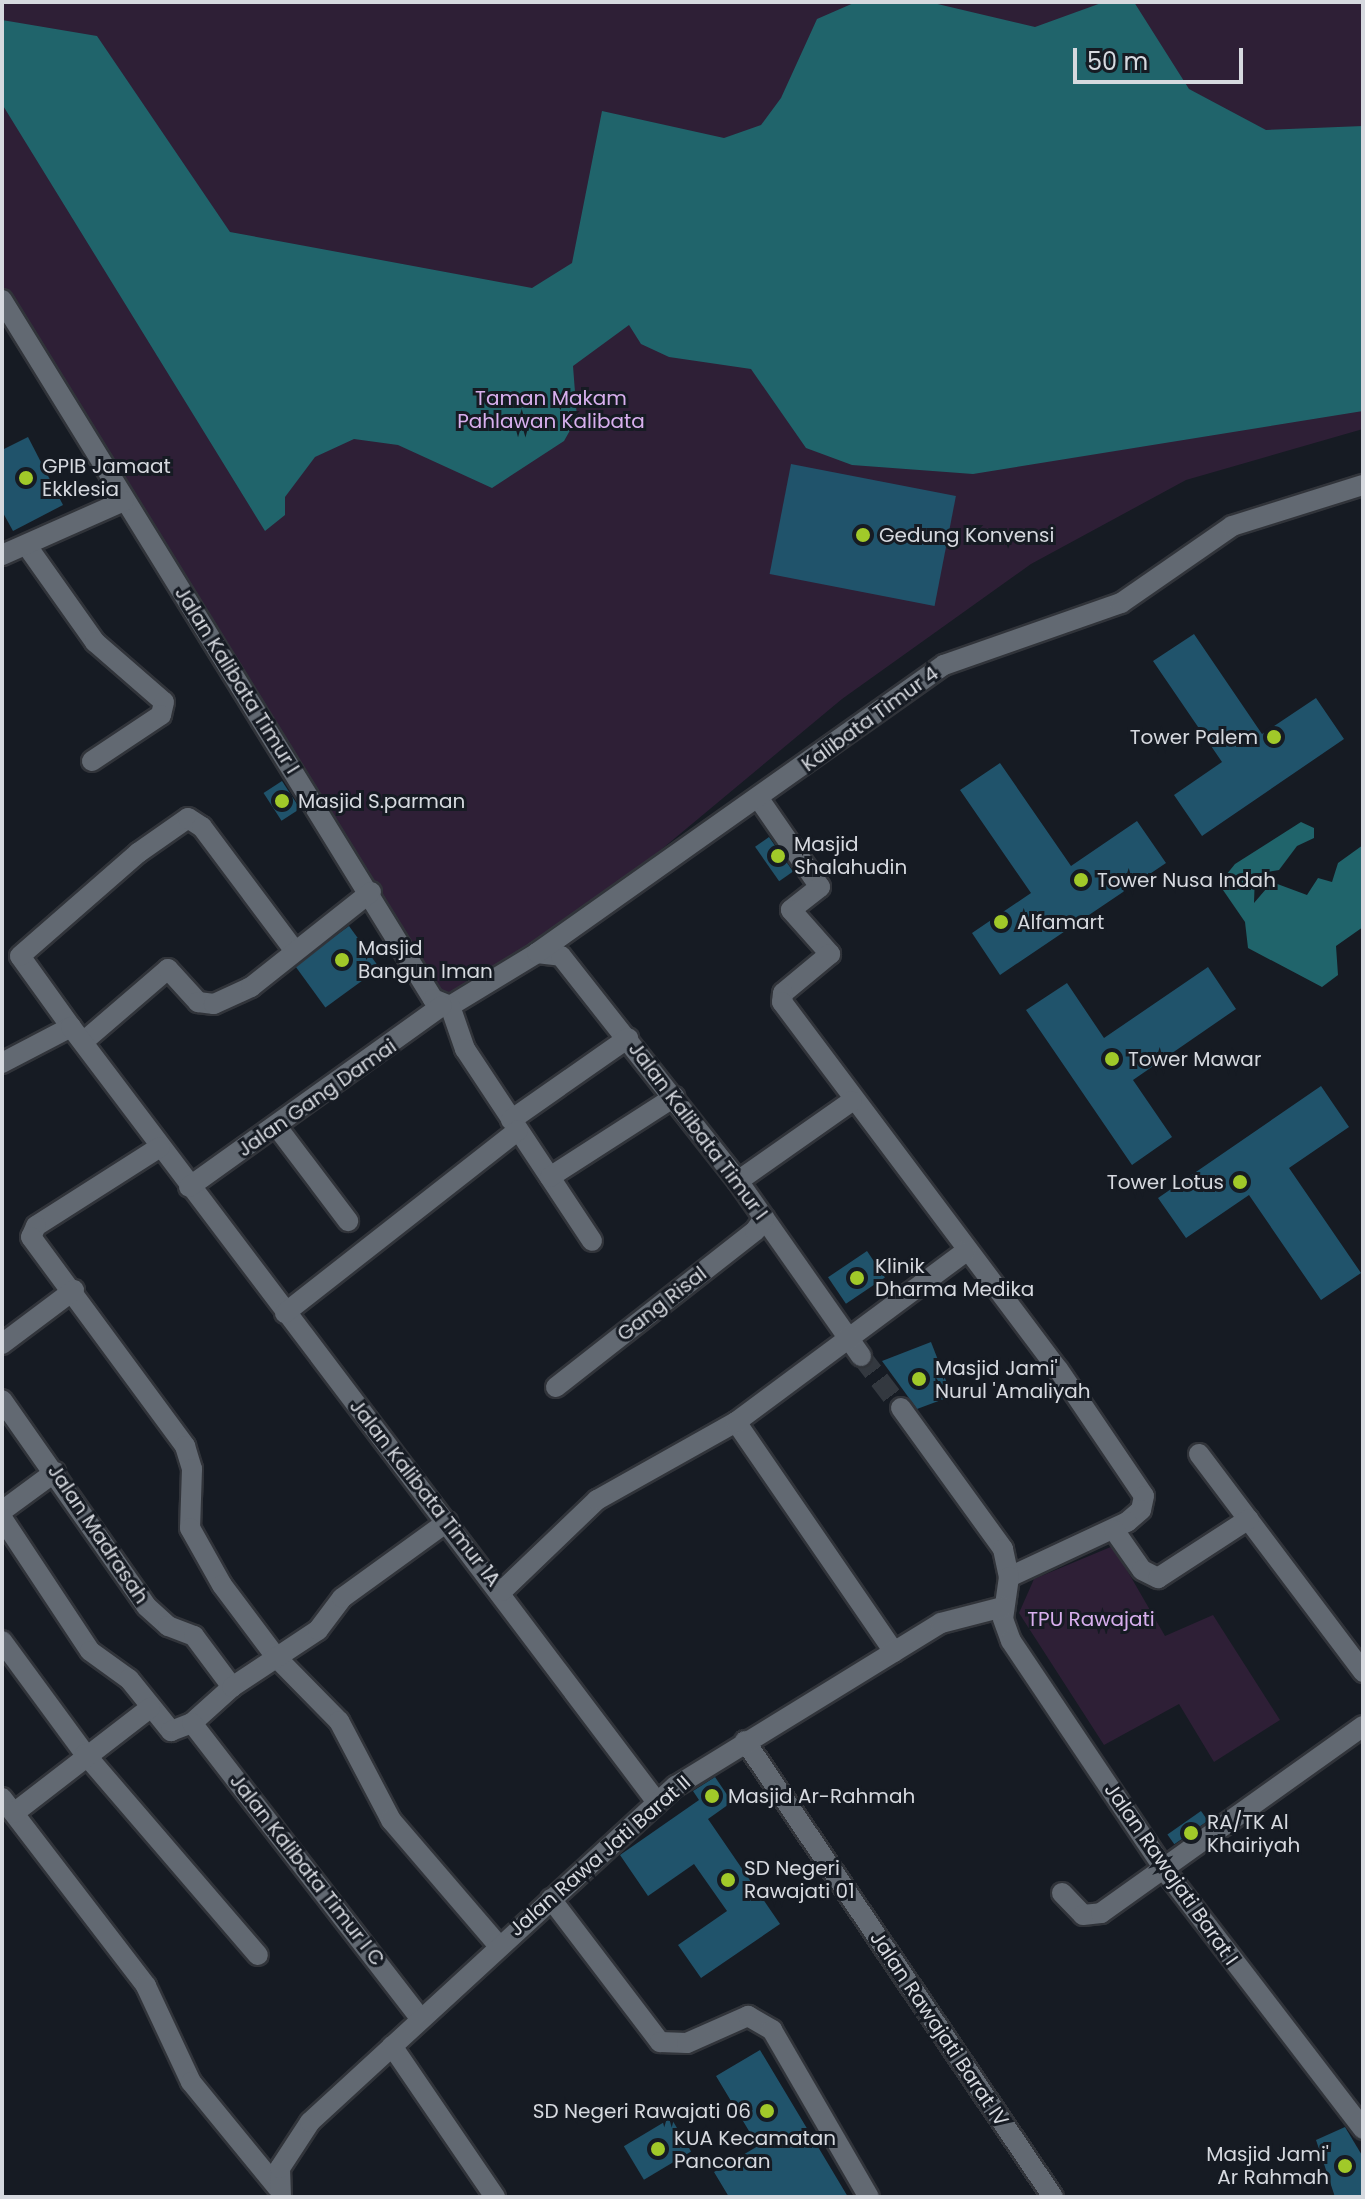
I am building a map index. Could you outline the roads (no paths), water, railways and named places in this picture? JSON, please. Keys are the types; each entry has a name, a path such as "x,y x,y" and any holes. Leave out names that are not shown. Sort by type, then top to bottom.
{"street":[{"name":"Jalan Kalibata Timur I","path":"2,300 124,501 446,1006"},
{"name":"Kalibata Timur 4","path":"537,953 759,799 944,665 1121,603 1232,526 1363,485"},
{"path":"2,555 124,501"},
{"path":"27,546 95,642 164,702 161,715 92,761"},
{"path":"759,799 820,887 791,910 830,954 783,993 782,1002 852,1101 1141,1488 1141,1510 1114,1530 1009,1577"},
{"name":"Jalan Kalibata Timur 1A","path":"294,950 202,827 188,818 138,853 20,956 189,1187 502,1591 657,1802"},
{"path":"2,1063 77,1034 160,971 178,976 198,1002 214,1004 251,987 371,892"},
{"name":"Jalan Kalibata Timur I","path":"537,953 561,956 628,1038 738,1181 861,1356"},
{"path":"537,953 446,1006 465,1049 592,1241"},
{"name":"Jalan Gang Damai","path":"189,1187 446,1006"},
{"path":"285,1313 514,1125 628,1038"},
{"path":"550,1177 674,1097"},
{"path":"738,1181 852,1101"},
{"path":"277,1127 348,1221"},
{"path":"160,1147 33,1229 33,1240 74,1290 185,1446 196,1543 276,1657 339,1721 391,1820 498,1945"},
{"name":"Gang Risal","path":"556,1387 755,1231 764,1218"},
{"path":"502,1591 597,1500 736,1422 965,1252"},
{"path":"2,1344 74,1290"},
{"name":"Jalan Madrasah","path":"2,1400 146,1606 168,1626 194,1636 232,1687"},
{"path":"901,1408 997,1537 1009,1577 1003,1607"},
{"path":"736,1422 894,1652"},
{"path":"1199,1454 1363,1672"},
{"path":"2,1511 55,1472"},
{"path":"2,1518 83,1642 129,1679 171,1731 192,1723 232,1687 318,1630 342,1598 447,1522"},
{"path":"1114,1530 1142,1570 1158,1578 1249,1519"},
{"name":"Jalan Rawa Jati Barat II","path":"279,2192 291,2144 498,1945 657,1802 745,1741 958,1615 1003,1607"},
{"name":"Jalan Rawajati Barat I","path":"1003,1607 1011,1641 1166,1872 1363,2129"},
{"path":"2,1641 85,1754 258,1955"},
{"path":"150,1708 8,1806 146,1986 191,2082 279,2192"},
{"name":"Jalan Kalibata Timur I C","path":"192,1723 421,2019"},
{"path":"1062,1893 1077,1912 1092,1916 1166,1872 1363,1726"},
{"name":"Jalan Rawajati Barat IV","path":"745,1741 1053,2197"},
{"path":"551,1899 660,2042 687,2043 748,2016 772,2030 869,2197"},
{"path":"392,2046 495,2197"}],"water":[{"path":"856,2 929,2 1035,27 1104,2 1134,2 1189,89 1266,130 1363,126 1363,411 973,474 852,465 806,448 751,369 669,357 641,344 629,325 573,366 577,418 564,441 492,488 398,445 354,439 315,457 285,497 285,515 265,531 2,104 2,20 97,36 230,232 532,288 572,263 602,111 724,138 761,125 781,98 817,19"},
{"path":"1301,822 1314,828 1314,838 1297,846 1279,870 1255,874 1254,903 1272,882 1307,895 1318,878 1332,882 1338,863 1363,845 1363,927 1336,946 1338,975 1322,987 1248,948 1245,922 1223,890 1222,880 1235,864"}],"tunnel":[{"path":"861,1356 901,1408"}],"place":[{"name":"GPIB Jamaat Ekklesia","path":"26,478"},
{"name":"Gedung Konvensi","path":"863,535"},
{"name":"Tower Palem","path":"1274,737"},
{"name":"Masjid S.parman","path":"282,801"},
{"name":"Masjid Shalahudin","path":"778,856"},
{"name":"Tower Nusa Indah","path":"1081,880"},
{"name":"Alfamart","path":"1001,922"},
{"name":"Masjid Bangun Iman","path":"342,960"},
{"name":"Tower Mawar","path":"1112,1059"},
{"name":"Tower Lotus","path":"1240,1182"},
{"name":"Klinik Dharma Medika","path":"857,1278"},
{"name":"Masjid Jami' Nurul 'Amaliyah","path":"919,1379"},
{"name":"Masjid Ar-Rahmah","path":"712,1796"},
{"name":"RA/TK Al Khairiyah","path":"1191,1833"},
{"name":"SD Negeri Rawajati 01","path":"728,1880"},
{"name":"SD Negeri Rawajati 06","path":"767,2111"},
{"name":"KUA Kecamatan Pancoran","path":"658,2149"},
{"name":"Masjid Jami' Ar Rahmah","path":"1345,2166"}],"park label":[{"name":"Taman Makam Pahlawan Kalibata","path":"551,410"},
{"name":"TPU Rawajati","path":"1091,1619"}]}
